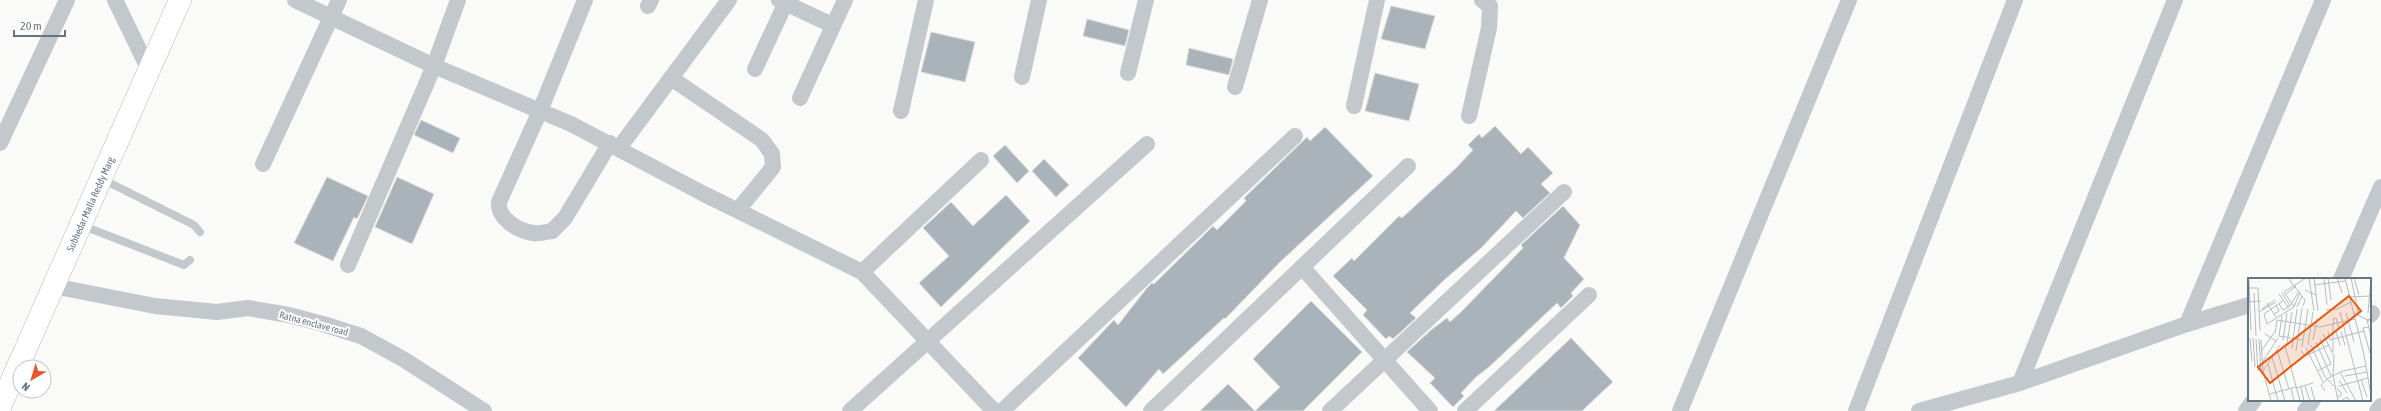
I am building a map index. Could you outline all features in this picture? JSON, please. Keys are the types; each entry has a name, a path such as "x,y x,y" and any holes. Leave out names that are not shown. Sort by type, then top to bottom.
{"main road":[{"name":"Subhedar Malla Reddy Marg","path":"3,393 81,225 180,0"}],"street":[{"path":"0,143 67,0"},
{"path":"115,0 149,70"},
{"path":"295,0 434,66 540,110 862,272 994,411"},
{"path":"263,164 339,0"},
{"path":"348,265 434,66 458,0"},
{"path":"585,0 540,110 499,202 498,209 501,216 518,227 533,233 552,231 557,228 614,146 671,78 729,0"},
{"path":"800,98 844,0"},
{"path":"901,112 926,0"},
{"path":"1022,77 1039,0"},
{"path":"1128,73 1146,0"},
{"path":"1234,87 1260,0"},
{"path":"1354,106 1377,0"},
{"path":"1469,116 1489,28 1490,6 1482,0"},
{"path":"1680,411 1849,0"},
{"path":"1856,411 2015,0"},
{"path":"2020,383 2175,0"},
{"path":"2187,324 2323,0"},
{"path":"755,69 784,1 832,24"},
{"path":"671,78 762,140 772,154 773,167 738,210"},
{"path":"1002,411 1295,136"},
{"path":"850,411 1147,144"},
{"path":"862,272 981,160"},
{"path":"1151,411 1408,166"},
{"path":"2340,278 2381,188"},
{"path":"1330,411 1564,192"},
{"path":"1302,267 1383,361 1430,411"},
{"name":"Ratna enclave road","path":"53,286 154,306 217,312 248,308 289,315 323,324 361,336 403,359 484,411"},
{"path":"1465,411 1589,295"},
{"path":"1919,411 2020,383 2187,324 2248,305"},
{"path":"2246,411 2253,401"},
{"path":"2305,411 2312,401"},
{"path":"2377,411 2381,406"}],"lane":[{"path":"101,178 194,225 200,232"},
{"path":"81,225 184,265 190,260"}],"building":[{"path":"1391,6 1435,16 1425,49 1381,39"},
{"path":"1087,19 1129,30 1125,46 1083,36"},
{"path":"931,32 975,42 965,82 921,72"},
{"path":"1189,48 1233,59 1229,75 1186,65"},
{"path":"1375,73 1419,84 1409,121 1365,111"},
{"path":"421,120 460,138 453,153 414,135"},
{"path":"1495,126 1521,154 1528,147 1553,173 1541,184 1550,193 1523,218 1516,211 1481,248 1443,281 1410,313 1416,318 1393,339 1389,336 1386,339 1363,315 1367,310 1333,276 1352,258 1354,261 1399,216 1402,218 1456,168 1473,150 1468,145 1479,134 1482,138"},
{"path":"1325,127 1373,176 1280,262 1225,319 1224,318 1163,374 1159,369 1126,407 1078,358 1114,320 1118,325 1147,288 1152,283 1154,284 1213,226 1217,230 1246,201 1244,198 1307,137 1310,141"},
{"path":"1005,145 1029,171 1017,183 993,156"},
{"path":"1044,159 1069,185 1056,197 1032,171"},
{"path":"327,177 368,196 357,219 354,217 333,261 294,243"},
{"path":"397,177 434,194 412,244 375,227"},
{"path":"1006,195 1030,221 941,307 919,283 949,256 923,228 951,202 973,226"},
{"path":"1563,206 1580,225 1564,258 1584,279 1571,293 1573,296 1561,308 1557,303 1489,367 1476,377 1461,393 1464,396 1453,407 1430,383 1435,378 1407,352 1431,330 1447,318 1450,322 1462,311 1523,248 1521,245"},
{"path":"1311,301 1362,352 1303,411 1255,411 1280,387 1253,359"},
{"path":"1571,338 1613,382 1582,411 1494,411"},
{"path":"1228,384 1255,411 1200,411"}]}
